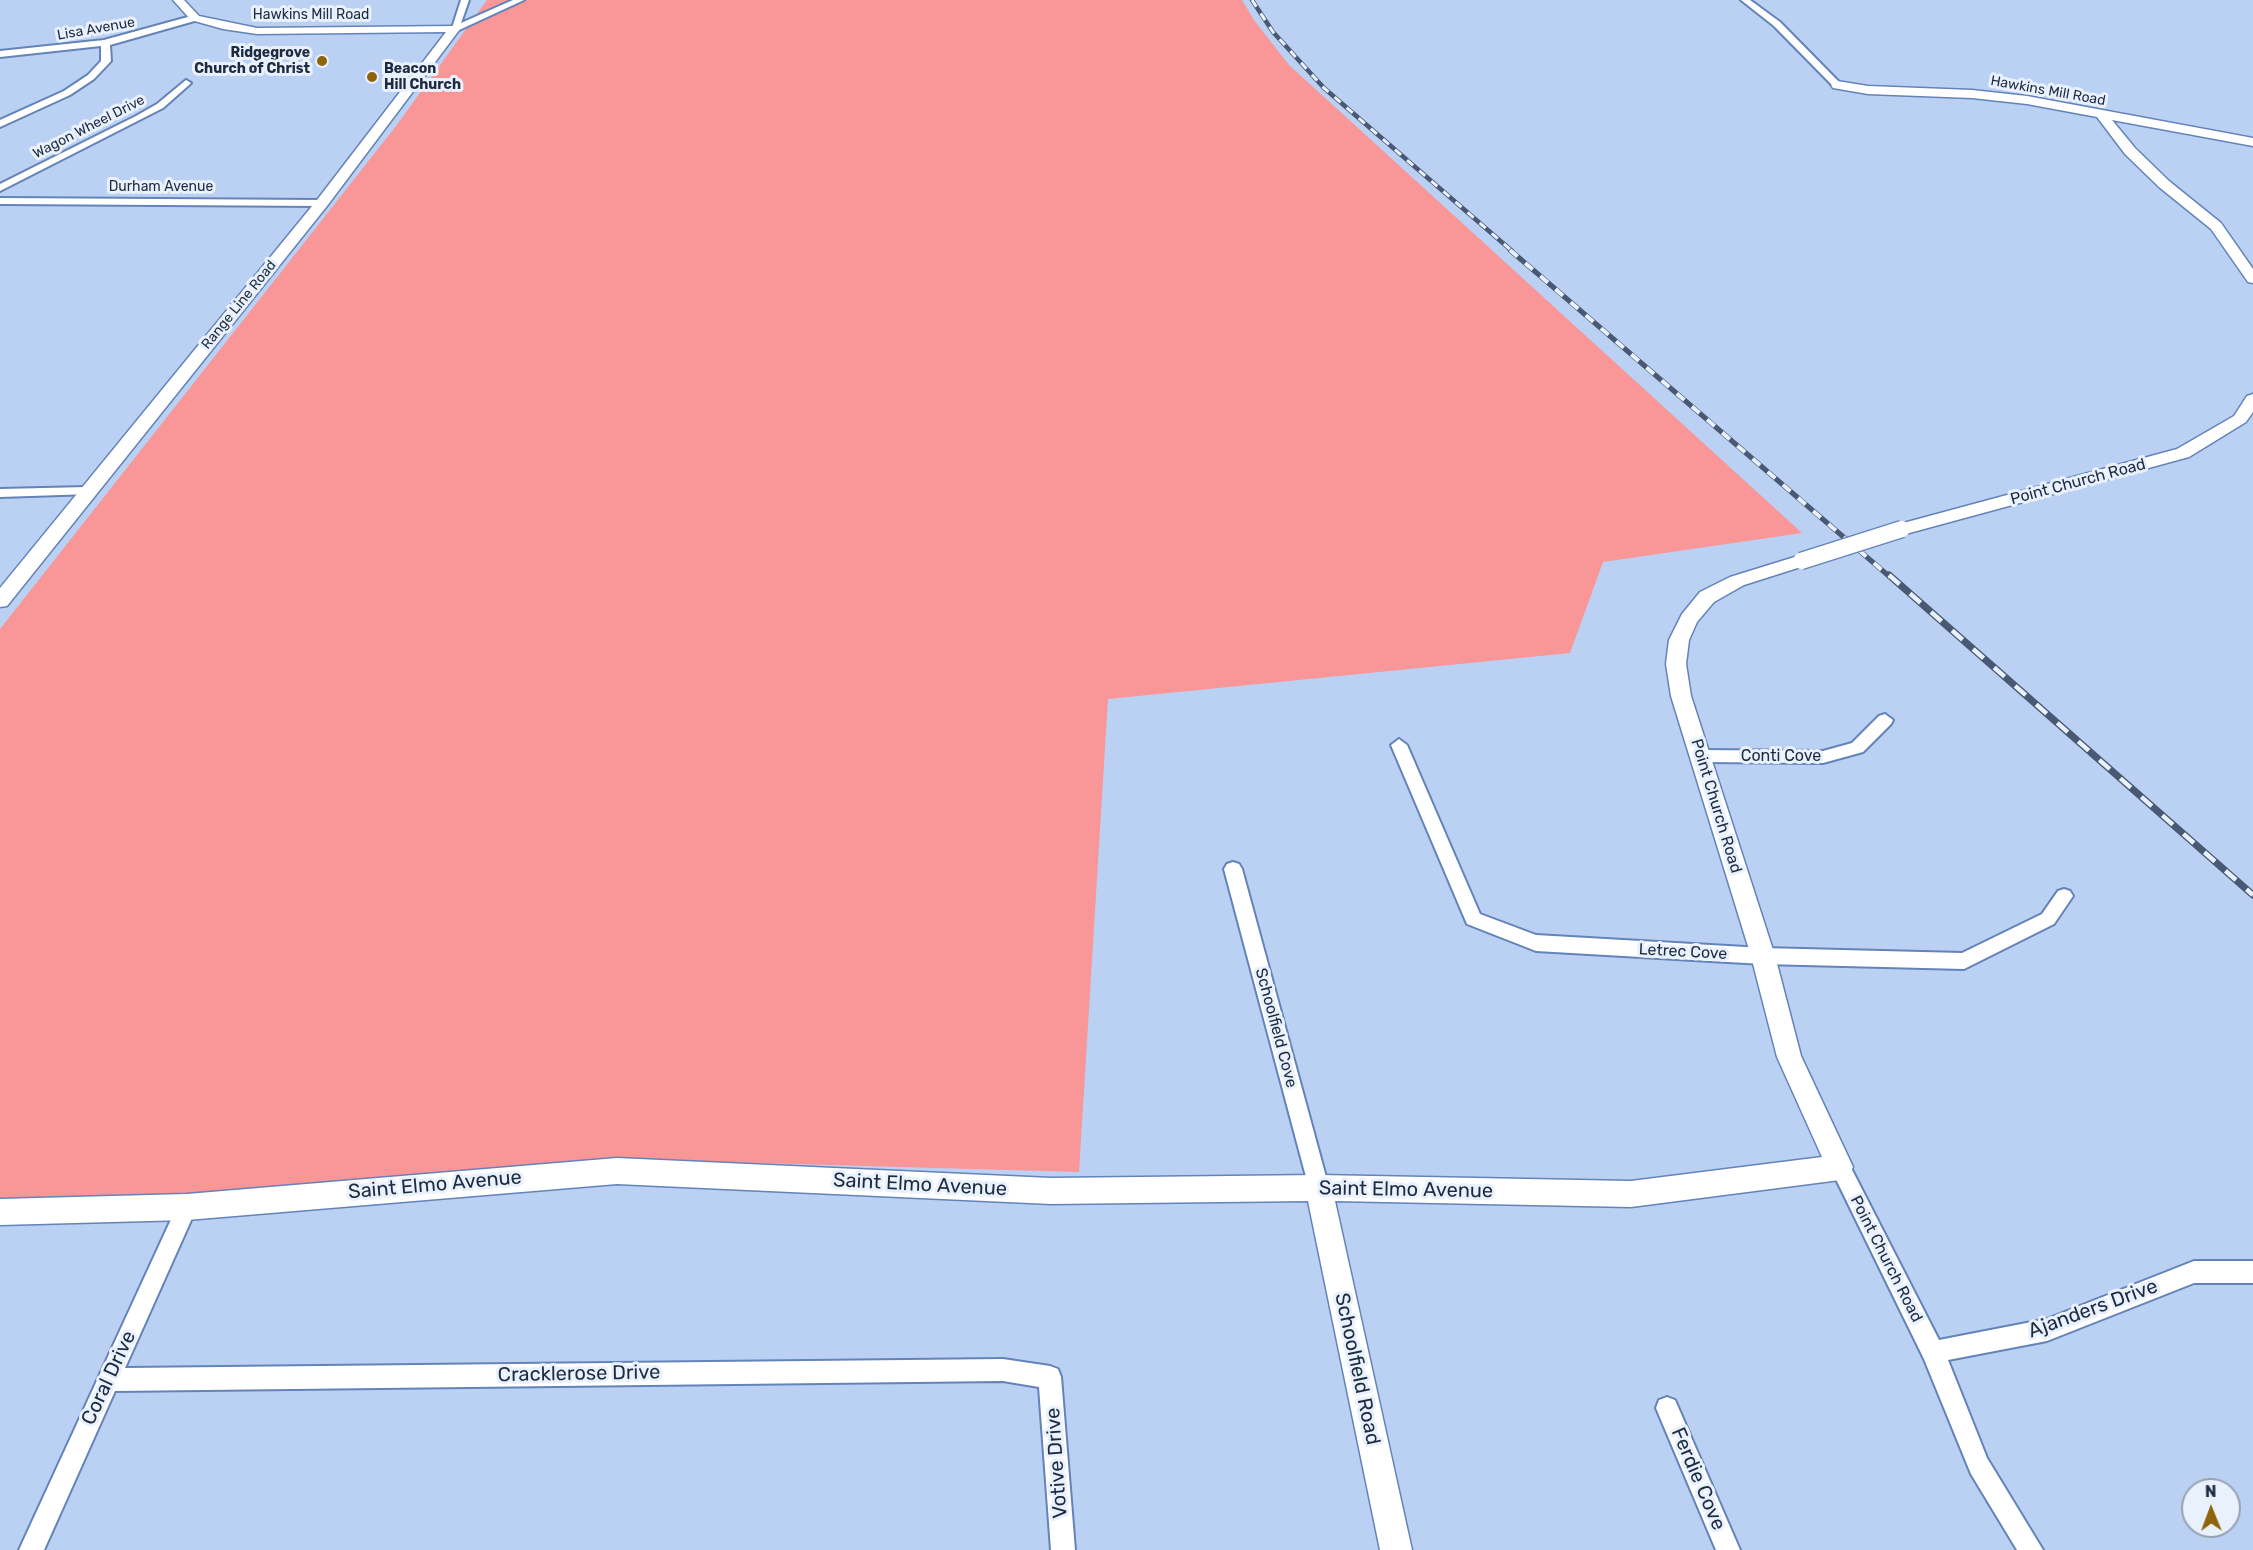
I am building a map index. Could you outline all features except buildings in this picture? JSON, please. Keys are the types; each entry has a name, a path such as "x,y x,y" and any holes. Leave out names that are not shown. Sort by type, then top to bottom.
{"street":[{"path":"178,0 195,18"},
{"name":"Range Line Road","path":"0,601 322,203 454,29 465,0"},
{"path":"454,29 520,0"},
{"path":"1745,0 1777,24 1836,85"},
{"name":"Hawkins Mill Road","path":"195,18 257,32 454,29"},
{"name":"Lisa Avenue","path":"0,54 105,43 195,18"},
{"path":"3,120 67,93 91,77 106,60 105,43"},
{"name":"Wagon Wheel Drive","path":"0,188 140,118 160,106 186,83"},
{"name":"Hawkins Mill Road","path":"1836,85 1868,90 1972,94 2027,100 2103,116 2253,142"},
{"path":"2103,116 2130,151 2164,184 2216,226 2253,279"},
{"name":"Durham Avenue","path":"0,201 322,203"},
{"name":"Point Church Road","path":"2031,1550 1979,1466 1933,1352 1840,1167 1789,1057 1763,956 1681,696 1676,664 1679,640 1689,619 1707,597 1737,581 1902,529 2183,453 2240,419 2253,399"},
{"path":"0,493 87,491"},
{"name":"Conti Cove","path":"1701,756 1823,757 1857,748 1885,720"},
{"name":"Letrec Cove","path":"1399,746 1473,919 1536,943 1763,956 1964,961 2048,919 2064,896"},
{"name":"Schoolfield Cove","path":"1233,869 1319,1188"},
{"name":"Saint Elmo Avenue","path":"0,1212 187,1207 618,1171 1051,1191 1319,1188 1631,1194 1840,1167"},
{"name":"Schoolfield Road","path":"1319,1188 1396,1550"},
{"name":"Coral Drive","path":"31,1550 187,1207"},
{"name":"Ajanders Drive","path":"1933,1352 2047,1330 2194,1272 2253,1272"},
{"name":"Cracklerose Drive","path":"108,1380 1003,1370 1050,1377"},
{"name":"Votive Drive","path":"1050,1377 1063,1550"},
{"name":"Ferdie Cove","path":"1667,1408 1728,1550"}],"shaded area":[{"path":"487,0 1242,0 1254,20 1289,65 1802,533 1603,562 1570,653 1108,699 1079,1172 651,1160 118,1198 0,1200 0,629 396,126"}],"railway":[{"path":"1252,0 1273,32 1324,88 1512,251"},
{"path":"1510,250 1890,577"},
{"path":"1889,575 2253,895"}],"place":[{"name":"Ridgegrove Church of Christ","path":"322,61"},
{"name":"Beacon Hill Church","path":"372,77"}]}
